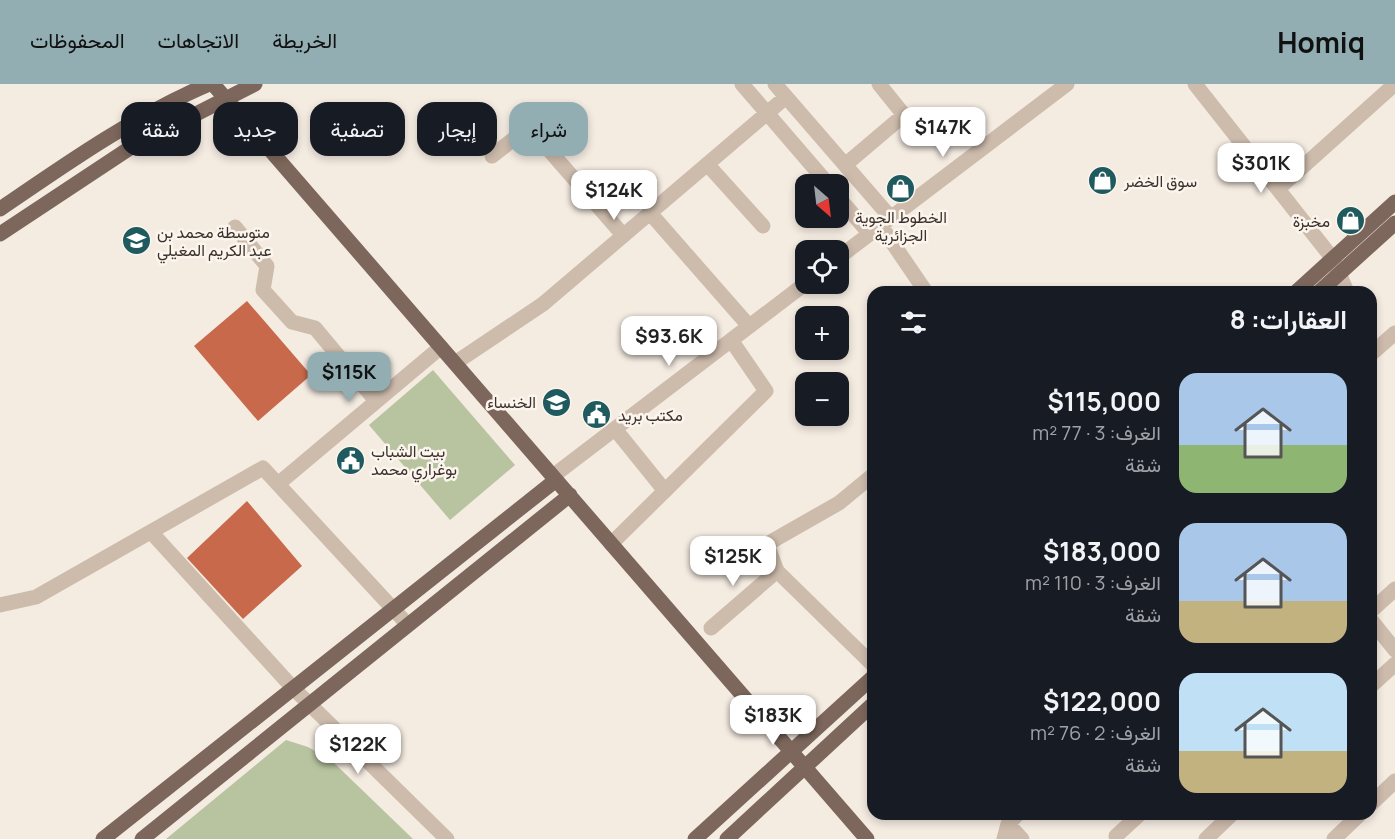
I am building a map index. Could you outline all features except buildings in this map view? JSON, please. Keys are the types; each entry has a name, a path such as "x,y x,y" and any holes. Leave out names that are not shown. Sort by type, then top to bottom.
{"main road":[{"path":"0,234 133,146 253,84"},
{"path":"0,209 72,160 177,98 204,85 225,98 867,839"},
{"path":"1303,286 1395,202"},
{"path":"1326,286 1395,223"},
{"path":"102,839 393,609 554,478"},
{"path":"142,839 570,495"},
{"path":"695,839 867,683"},
{"path":"727,839 867,710"}],"street":[{"path":"742,84 819,174"},
{"path":"775,84 845,165 881,226 922,286"},
{"path":"845,165 904,115 879,84"},
{"path":"849,250 1067,84"},
{"path":"1195,84 1333,259 1345,286"},
{"path":"1278,189 1395,84"},
{"path":"455,363 543,304 786,97"},
{"path":"497,152 529,128 623,236"},
{"path":"707,165 763,226"},
{"path":"849,204 881,226"},
{"path":"650,213 749,326"},
{"path":"235,227 267,266 263,290 292,322 315,328 376,401"},
{"path":"554,478 795,291"},
{"path":"1377,349 1395,333"},
{"path":"611,543 766,391 731,340"},
{"path":"278,484 441,347"},
{"path":"615,429 665,491"},
{"path":"0,605 36,597 263,468 408,625"},
{"path":"867,480 839,503 767,544 777,571 867,659"},
{"path":"151,532 309,705 447,839"},
{"path":"711,628 777,571"},
{"path":"1377,606 1395,590"},
{"path":"1377,628 1395,650"},
{"path":"1377,680 1395,664"},
{"path":"1377,798 1395,781"},
{"path":"1004,839 1013,820"},
{"path":"1013,820 1022,839"},
{"path":"1116,836 1133,820"},
{"path":"1206,839 1226,820"},
{"path":"1334,839 1354,820"}],"green space":[{"path":"433,370 515,465 450,520 369,425"},
{"path":"286,740 308,747 331,760 413,839 166,839"}],"place":[{"name":"سوق الخضر","path":"1103,181"},
{"name":"الخطوط الجوية الجزائرية","path":"901,189"},
{"name":"مخبزة","path":"1351,221"},
{"name":"متوسطة محمد بن عبد الكريم المغيلي","path":"136,241"},
{"name":"الخنساء","path":"557,402"},
{"name":"مكتب بريد","path":"597,415"},
{"name":"بيت الشباب بوغراري محمد","path":"350,460"}]}
